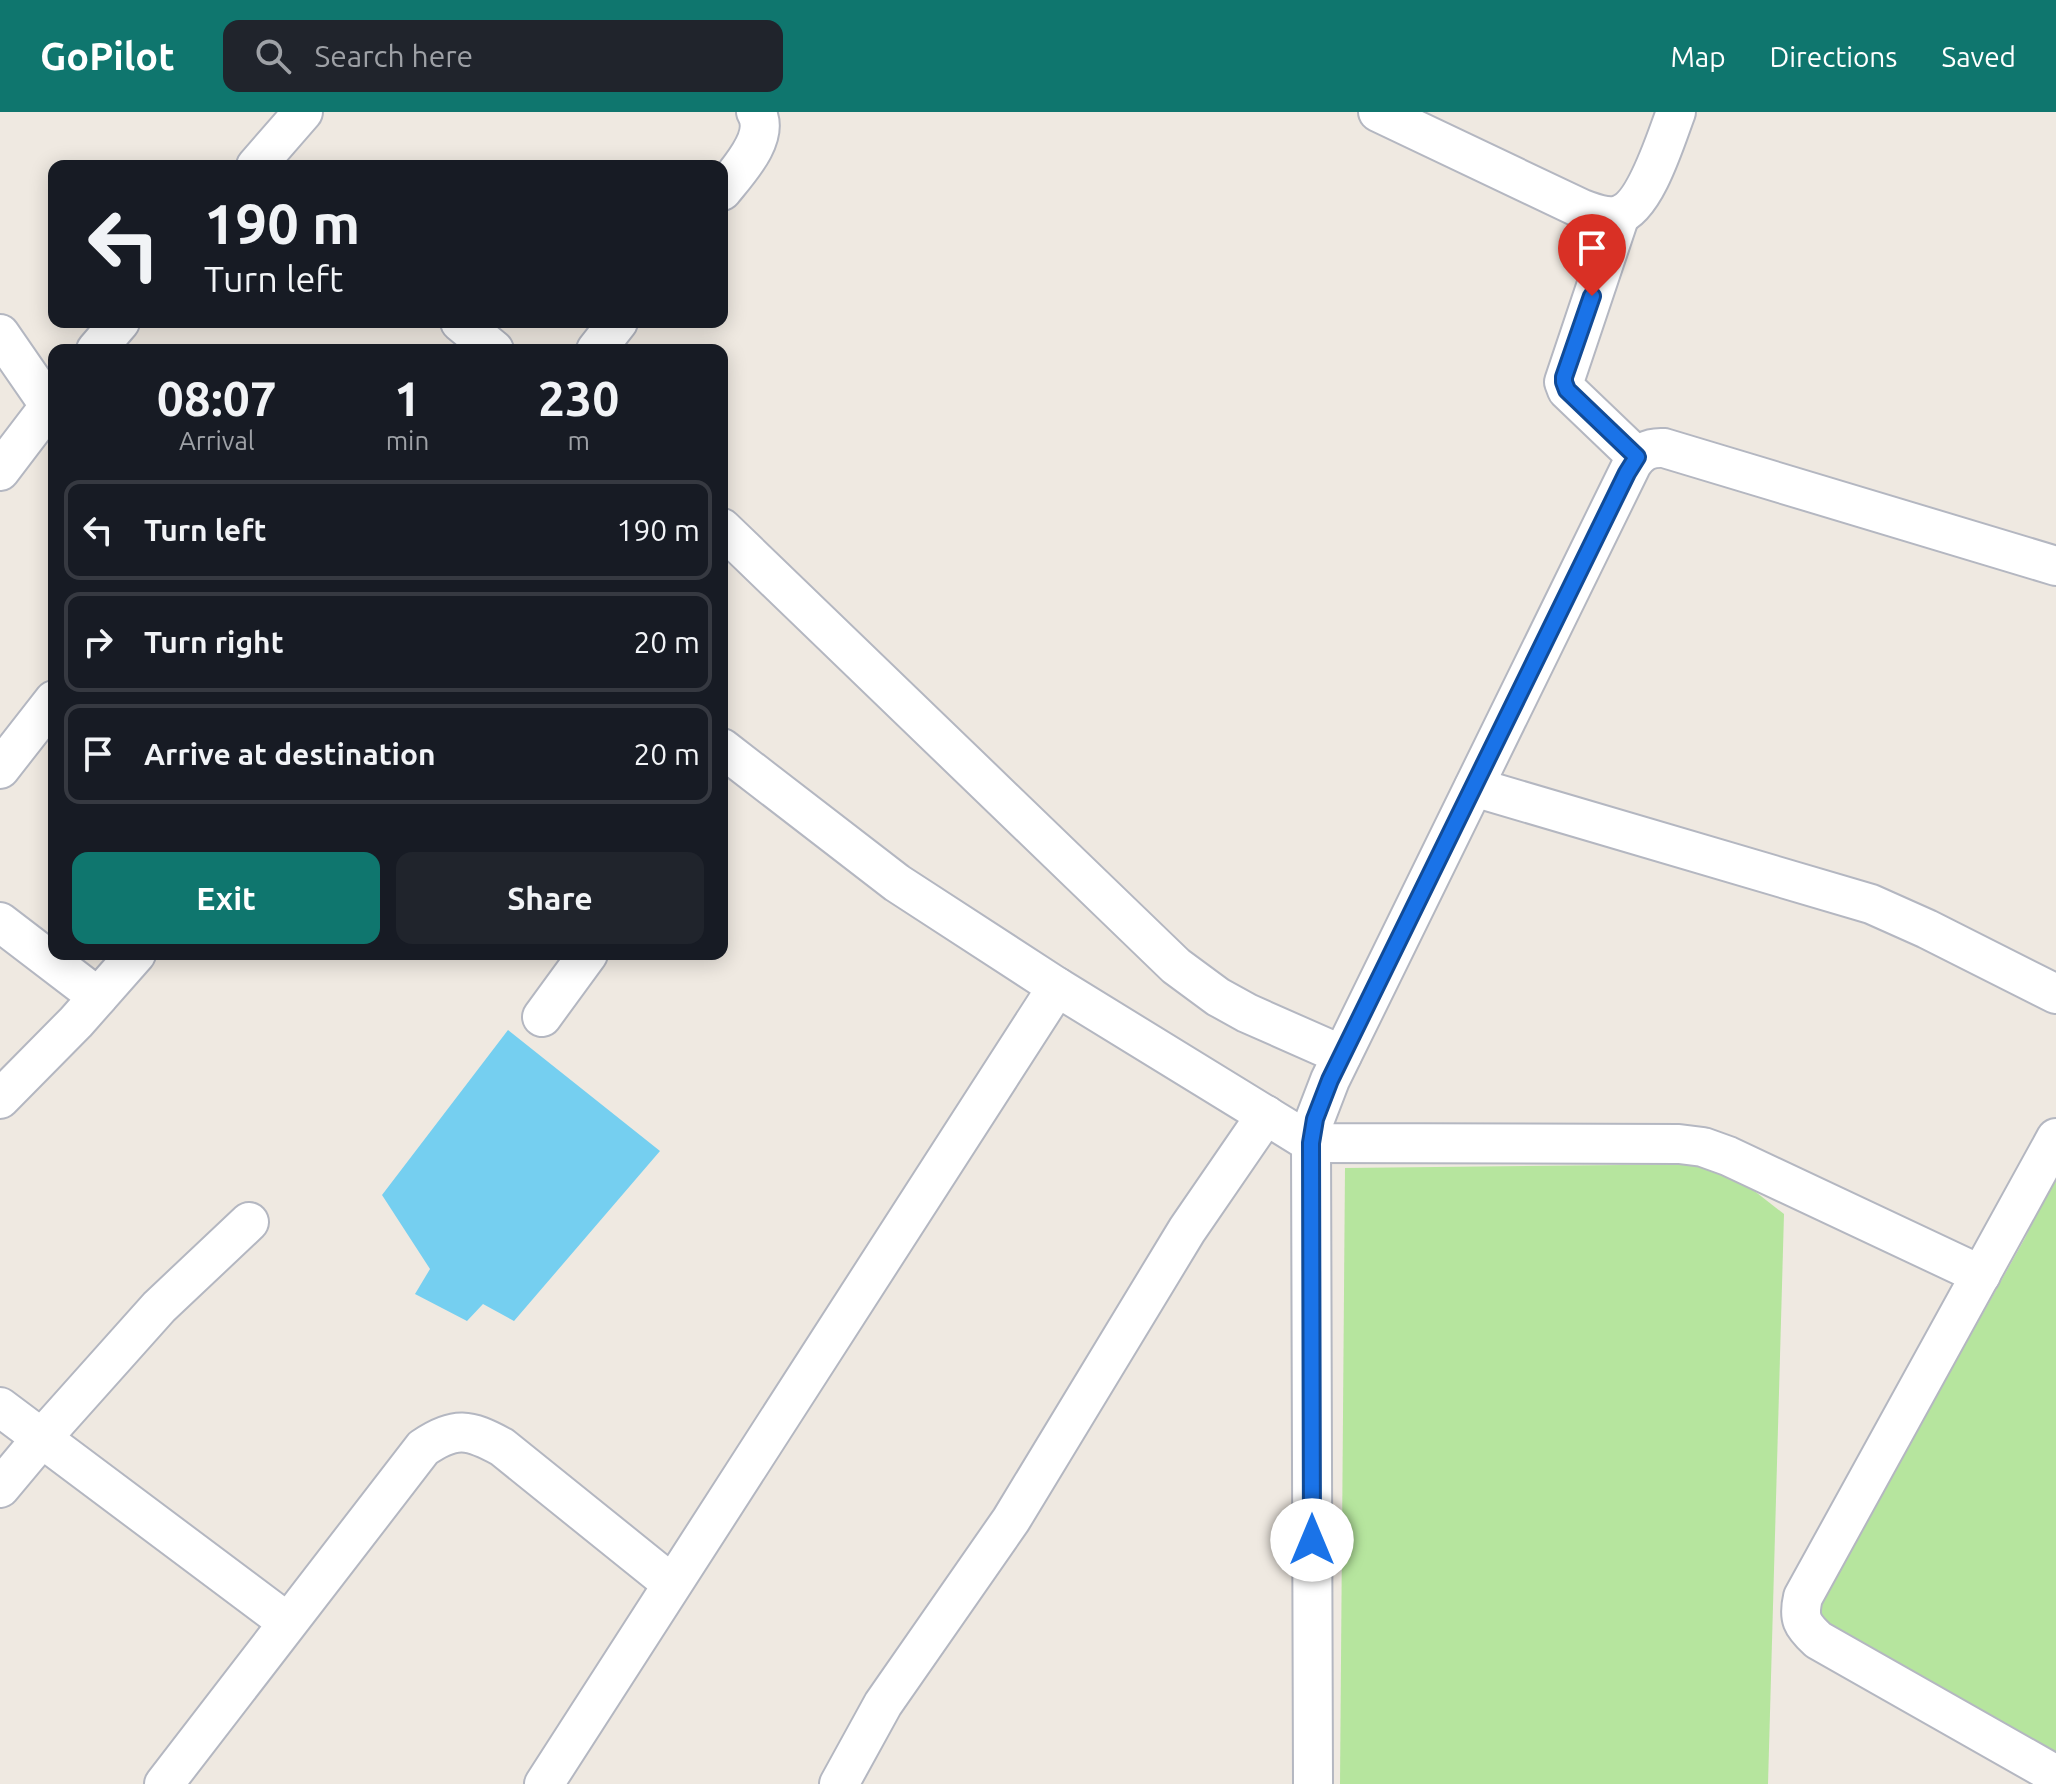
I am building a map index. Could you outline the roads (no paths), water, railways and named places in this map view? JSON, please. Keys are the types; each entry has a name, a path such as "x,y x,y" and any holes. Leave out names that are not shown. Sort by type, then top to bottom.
{"street":[{"path":"265,160 303,112"},
{"path":"728,183 760,136 761,121 756,112"},
{"path":"1378,112 1602,216 1620,215 1635,205 1645,190 1676,112"},
{"path":"1620,215 1564,382 1567,390 1637,457"},
{"path":"101,344 115,328"},
{"path":"467,328 487,344"},
{"path":"601,344 613,328"},
{"path":"0,334 48,397"},
{"path":"0,471 48,407"},
{"path":"1313,1784 1311,1143 1315,1119 1342,1055 1627,473 1637,457 1654,448 1664,448 2056,566"},
{"path":"728,534 1176,966 1228,1003 1342,1055"},
{"path":"0,769 48,708"},
{"path":"728,760 897,883 1057,987 1311,1143 1664,1144 1703,1147 1981,1275"},
{"path":"1474,787 1871,904 2056,994"},
{"path":"0,922 48,959"},
{"path":"50,960 98,997"},
{"path":"0,1099 76,1022 131,960"},
{"path":"542,1017 584,960"},
{"path":"544,1784 1057,987"},
{"path":"839,1784 883,1704 1011,1520 1187,1230 1266,1115"},
{"path":"2056,1138 1803,1597 1800,1611 1804,1627 1818,1640 2056,1775"},
{"path":"0,1488 170,1294 249,1222"},
{"path":"0,1407 287,1622"},
{"path":"164,1784 423,1448 438,1438 460,1432 480,1435 502,1447 672,1584"}],"water":[{"path":"508,1030 660,1151 514,1321 483,1304 467,1321 415,1294 430,1269 382,1195"}]}
